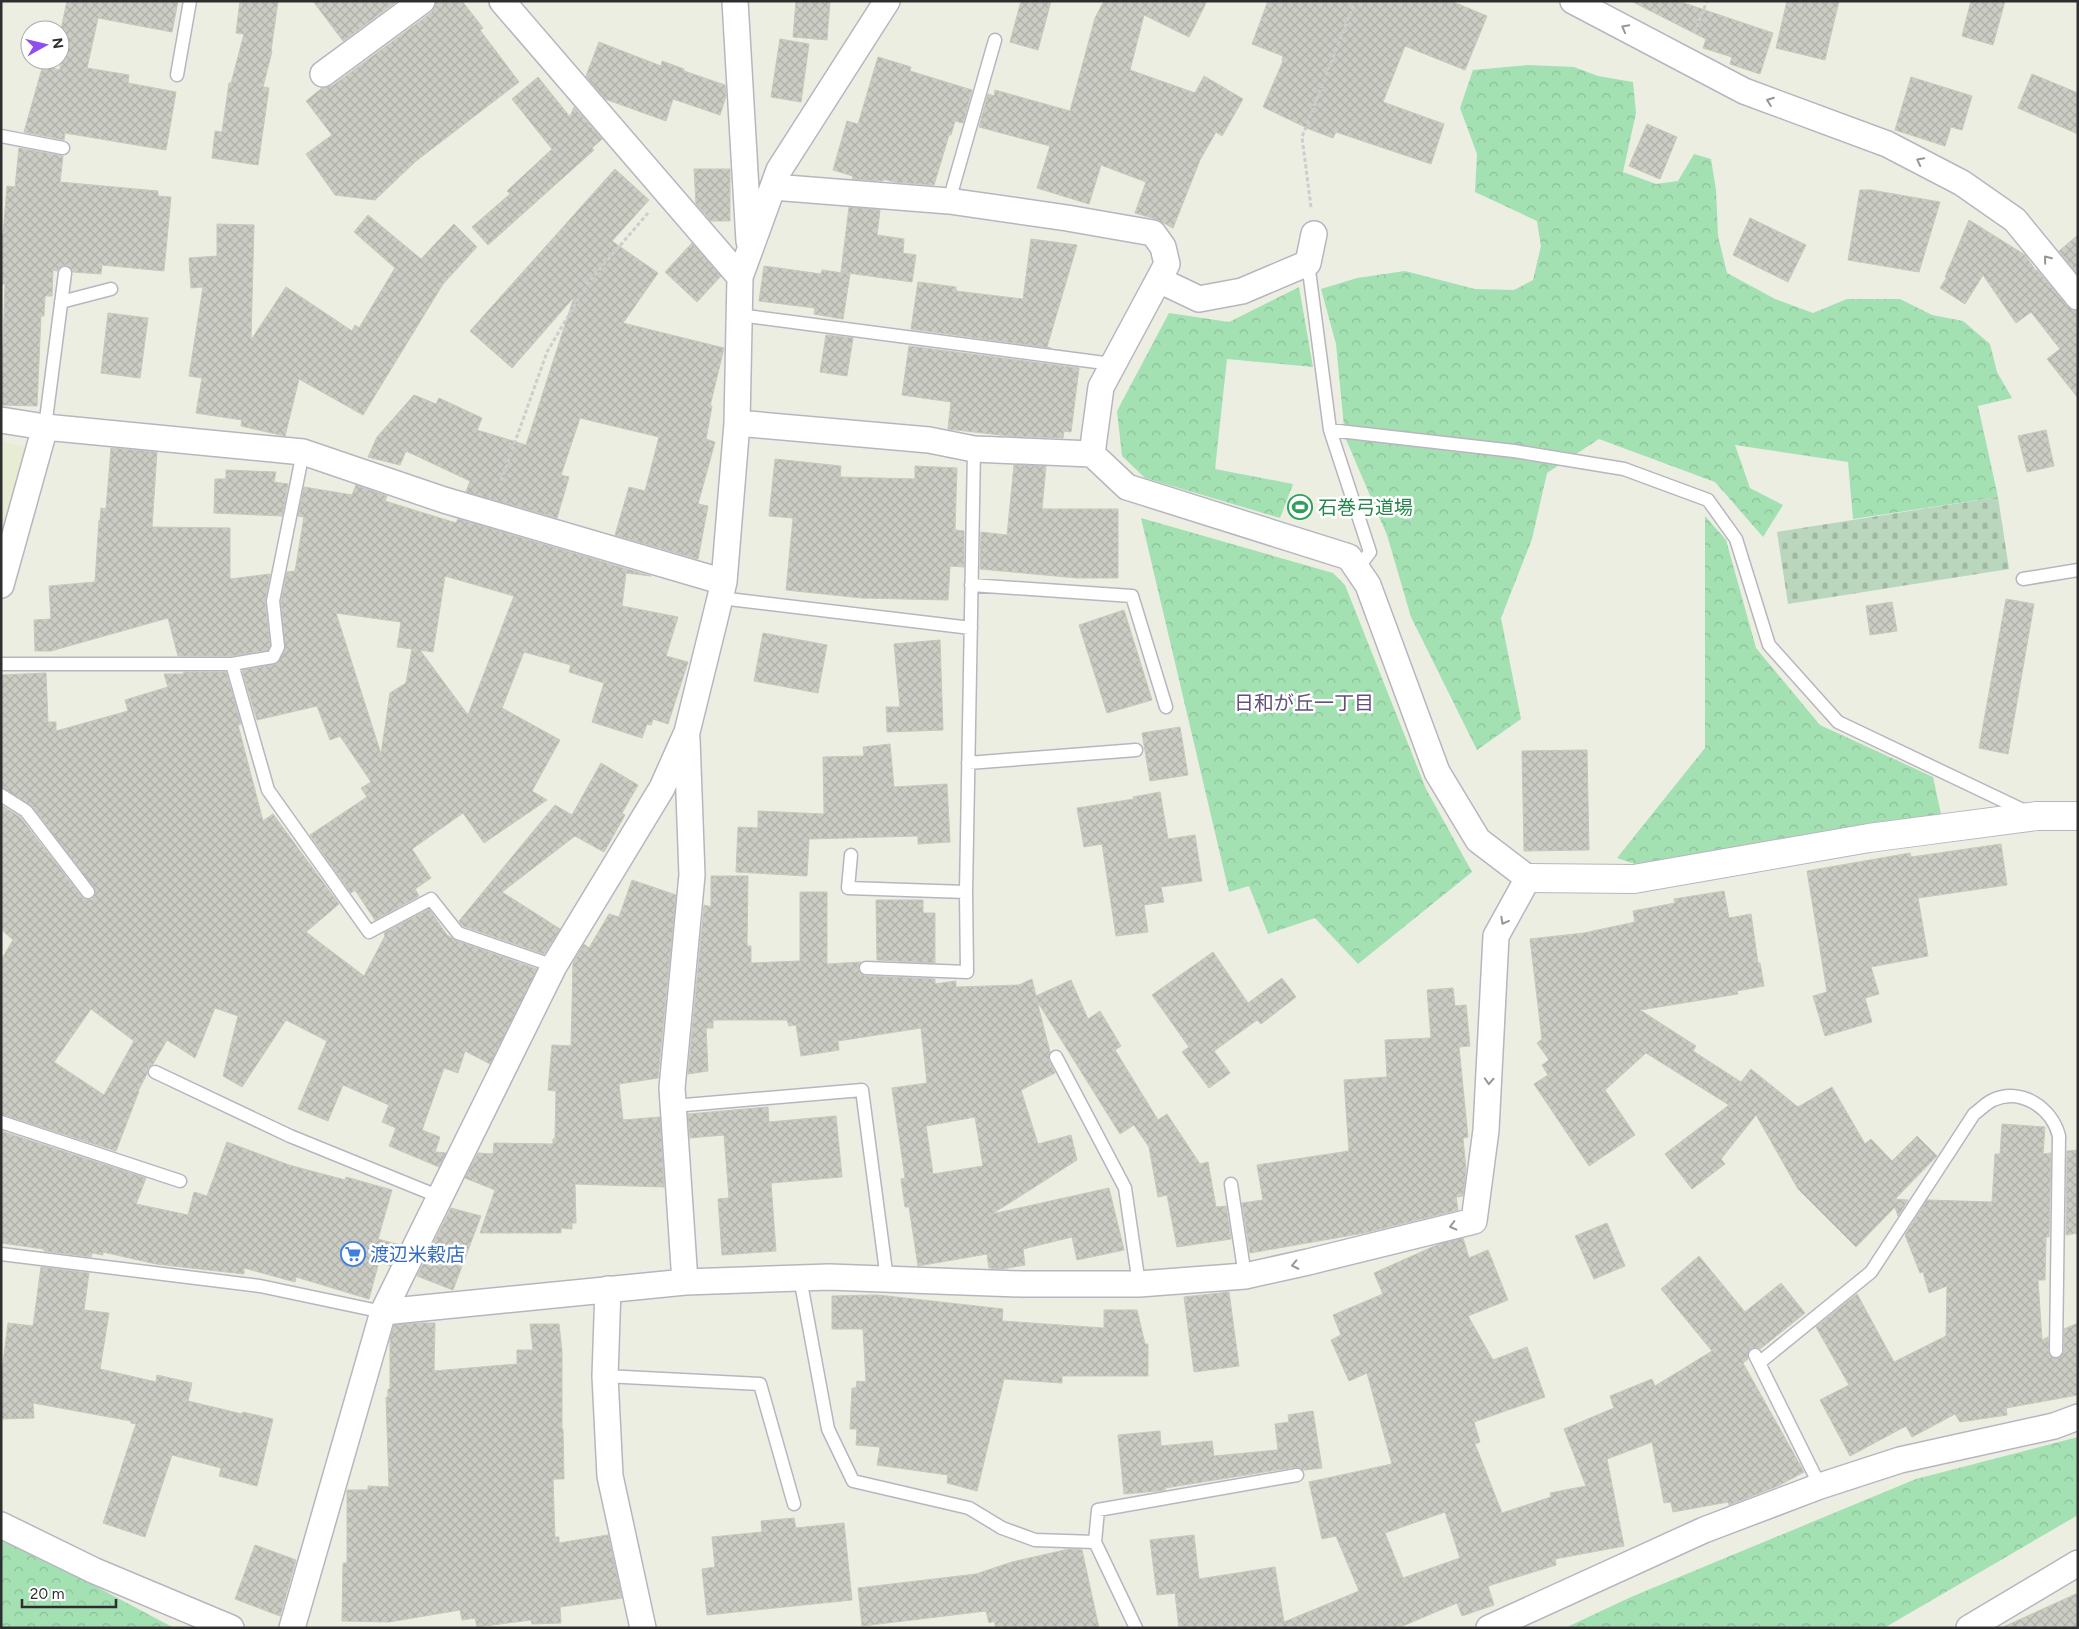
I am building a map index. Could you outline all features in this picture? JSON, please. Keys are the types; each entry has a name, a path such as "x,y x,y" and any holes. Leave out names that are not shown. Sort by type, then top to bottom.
{"street":[{"path":"323,74 422,1"},
{"path":"502,1 740,277"},
{"path":"735,1 750,250"},
{"path":"292,1628 383,1312 554,966 662,788 687,732 722,590 737,423 740,277 779,170 886,1"},
{"path":"1574,1 1744,91 1887,144 1962,183 2015,220 2078,297"},
{"path":"773,187 949,201 1153,233 1163,247 1166,264 1101,387 1092,454"},
{"path":"1159,280 1199,299 1242,291 1308,263 1314,234"},
{"path":"1,420 45,427 303,452 722,590"},
{"path":"737,423 929,440 974,449 1092,454 1127,487 1349,557 1368,585 1436,772 1478,840 1528,878 1634,879 1870,838 2036,816 2078,816"},
{"path":"1,585 45,427"},
{"path":"685,1282 672,1088 692,876 687,732"},
{"path":"383,1312 685,1282 800,1278 1021,1284 1139,1284 1245,1276 1474,1221 1486,1130 1496,936 1528,878"},
{"path":"608,1289 605,1376 610,1476 644,1628"},
{"path":"1489,1628 1704,1530 1820,1486 1900,1460 2054,1426 2078,1417"},
{"path":"1,1525 95,1571 231,1628"},
{"path":"1969,1628 2078,1563"}],"lane":[{"path":"177,75 190,1"},
{"path":"949,201 995,40"},
{"path":"1,136 63,148"},
{"path":"1308,263 1330,430 1370,552 1357,569"},
{"path":"45,427 64,273"},
{"path":"61,302 112,290"},
{"path":"739,316 1112,364"},
{"path":"1330,430 1514,451 1624,469 1708,500 1736,539 1768,645 1838,722 2036,816"},
{"path":"866,968 967,972 966,892 974,449"},
{"path":"1,664 232,664 273,657 278,647 273,601 303,452"},
{"path":"2023,579 2078,570"},
{"path":"971,585 1132,596 1166,707"},
{"path":"722,590 971,628"},
{"path":"232,664 268,790 369,932 431,899 458,933 554,966"},
{"path":"968,763 1136,750"},
{"path":"1,795 26,811 88,892"},
{"path":"851,855 848,888 966,892"},
{"path":"1056,1057 1125,1188 1139,1284"},
{"path":"155,1072 290,1136 440,1197"},
{"path":"673,1106 862,1090 887,1279"},
{"path":"1820,1486 1757,1359 1871,1272 1974,1114 1993,1100 2014,1094 2038,1104 2056,1123 2059,1136 2055,1307 2056,1351"},
{"path":"1,1122 180,1181"},
{"path":"1231,1184 1245,1276"},
{"path":"1,1254 260,1286 383,1312"},
{"path":"800,1278 828,1429 853,1481 969,1508 1002,1528 1035,1540 1095,1542"},
{"path":"605,1376 760,1384 794,1504"},
{"path":"1136,1628 1095,1542 1098,1510 1298,1475"}],"path":[{"path":"1314,234 1302,137 1355,1"},
{"path":"1684,59 1707,1"},
{"path":"490,514 547,352 587,284 666,191"}],"shaded area":[{"path":"1,441 28,448 1,542"}],"green space":[{"path":"1528,65 1574,67 1598,76 1633,82 1636,113 1623,172 1656,184 1678,181 1694,154 1711,159 1716,190 1718,236 1727,273 1775,299 1813,313 1847,299 1900,299 1932,315 1963,321 1990,344 1997,372 2012,398 1978,406 1998,497 1853,519 1848,462 1735,445 1750,488 1783,505 1763,537 1715,482 1599,439 1547,473 1532,539 1501,618 1521,719 1477,750 1411,617 1387,535 1345,437 1336,344 1321,289 1357,278 1405,271 1475,289 1514,290 1533,280 1541,246 1537,221 1475,192 1477,154 1460,108 1473,70"},
{"path":"1299,287 1313,367 1227,359 1215,469 1293,484 1280,518 1145,478 1122,456 1117,411 1169,313 1229,322"},
{"path":"1998,497 2009,569 1788,604 1777,532"},
{"path":"1705,516 1726,540 1756,648 1820,725 1933,777 1941,814 1641,866 1617,858 1705,748"},
{"path":"1141,518 1333,573 1345,585 1426,789 1472,872 1358,964 1315,918 1268,934 1249,886 1229,892"},
{"path":"2078,1437 2078,1515 1884,1628 1565,1628 1631,1597 1916,1479"},
{"path":"1,1539 35,1554 174,1628 1,1628"}],"building":[{"path":"67,1 178,1 172,32 98,18 87,68 129,75 128,83 176,92 166,150 65,133 64,140 24,132 42,70 70,70 70,20 63,20"},
{"path":"240,1 278,1 272,51 263,87 269,88 258,165 212,158 215,131 222,132 229,83 231,83 244,34 236,33"},
{"path":"313,1 397,1 343,41"},
{"path":"436,1 462,1 483,28 480,30 519,82 416,161 375,200 335,195 306,154 332,135 306,101 322,88 332,86 431,13"},
{"path":"796,1 830,1 827,40 793,37"},
{"path":"1021,1 1051,1 1038,50 1010,42"},
{"path":"1104,1 1207,1 1189,37 1144,15 1130,70 1195,93 1204,76 1243,99 1222,136 1216,132 1200,160 1173,228 1156,219 1135,213 1146,182 1101,165 1089,204 1037,188 1050,146 979,127 988,94 994,96 995,90 1070,111 1095,18"},
{"path":"1268,1 1451,1 1487,16 1465,70 1405,46 1383,102 1444,124 1431,164 1336,132 1333,138 1263,107 1283,61 1283,56 1252,44"},
{"path":"1631,1 1678,1 1773,33 1760,74 1730,64 1732,57 1703,48 1706,39"},
{"path":"1787,1 1839,1 1825,60 1776,48"},
{"path":"1971,1 2005,1 1993,45 1962,36"},
{"path":"780,39 809,44 801,102 771,97"},
{"path":"599,42 661,66 662,61 684,69 684,71 725,85 726,96 720,115 673,99 666,121 605,99 586,76"},
{"path":"878,57 911,67 910,71 972,90 963,123 955,121 951,135 949,135 934,185 894,182 883,179 883,181 852,179 853,176 833,170 847,121 858,124"},
{"path":"2032,74 2078,93 2078,134 2018,108"},
{"path":"538,77 570,117 574,107 602,139 592,148 594,150 488,245 472,227 510,194 507,191 552,149 512,99"},
{"path":"1911,77 1972,96 1962,130 1951,127 1945,146 1895,130"},
{"path":"1647,124 1677,137 1660,179 1629,166"},
{"path":"19,148 63,156 60,182 158,191 158,196 171,197 164,271 102,265 101,274 73,272 66,265 61,266 57,271 53,270 52,296 45,296 44,316 41,316 37,406 1,405 5,284 1,284 1,235 3,235 7,186 15,187"},
{"path":"615,169 649,200 612,241 658,273 623,323 724,348 710,406 712,406 706,439 715,442 698,504 708,506 698,559 615,535 629,487 645,491 659,437 580,418 561,475 569,477 557,518 466,492 470,481 406,451 400,465 368,457 377,437 414,395 436,404 439,398 482,418 477,430 526,445 574,297 512,368 470,331"},
{"path":"694,169 730,169 730,221 711,221 696,204"},
{"path":"1860,190 1871,190 1940,202 1919,272 1848,260"},
{"path":"849,207 880,210 877,235 904,239 903,253 916,255 912,282 841,272"},
{"path":"368,215 421,259 454,224 477,247 443,284 363,415 299,379 285,436 241,426 242,420 196,413 202,378 189,376 203,287 191,288 189,258 217,256 217,224 254,225 251,340 286,287 352,331 355,325 359,328 395,268 354,232"},
{"path":"1750,218 1806,245 1788,282 1733,255"},
{"path":"1969,220 2025,255 2036,271 2067,306 2078,311 2078,398 2047,359 2060,349 2031,312 2016,323 1983,275 1965,304 1940,288 1947,277 1945,277"},
{"path":"2078,235 2078,274 2059,251"},
{"path":"1031,239 1077,245 1047,347 1051,348 911,329 918,282 956,287 956,291 1023,299"},
{"path":"692,243 721,276 697,302 665,272"},
{"path":"764,266 821,274 822,270 850,274 843,319 814,314 815,308 759,301"},
{"path":"108,313 148,318 140,378 101,373"},
{"path":"826,335 853,338 847,376 820,372"},
{"path":"909,346 1079,368 1071,432 1064,431 1063,438 1009,436 948,429 951,402 902,395"},
{"path":"2046,430 2054,466 2027,472 2018,436"},
{"path":"111,448 157,452 152,527 230,528 230,579 270,574 265,602 270,646 268,650 231,656 178,656 168,618 51,651 35,651 34,620 51,619 49,586 95,582 99,520 101,508 106,509"},
{"path":"775,459 841,466 840,477 915,479 915,466 957,468 955,530 964,531 964,567 950,566 948,600 862,598 786,590 793,518 769,516"},
{"path":"1014,465 1046,466 1042,509 1118,509 1118,578 1077,578 980,569 981,532 1007,535"},
{"path":"226,470 276,472 274,482 288,484 282,516 214,513 215,479 226,479"},
{"path":"356,485 387,496 385,501 456,523 458,519 651,576 626,573 622,606 678,617 666,656 688,662 668,724 653,719 651,725 647,724 642,738 592,722 604,683 569,672 571,665 524,652 502,708 560,740 532,791 547,800 484,843 463,813 412,849 431,878 415,889 419,896 375,920 355,890 351,893 310,835 367,797 361,788 371,782 340,736 330,740 317,706 257,720 242,670 277,664 285,650 281,601 287,572 295,571 304,517 298,516 304,487 352,495","holes":["445,576 514,596 468,715 420,650 433,652","336,613 401,622 397,647 412,649 406,683 390,693 381,754"]},
{"path":"2006,599 2034,604 2008,754 1979,748"},
{"path":"1892,602 1897,631 1870,635 1866,606"},
{"path":"1124,610 1152,700 1107,713 1079,625"},
{"path":"763,633 827,645 818,693 754,681"},
{"path":"940,640 943,730 887,732 886,707 900,707 894,644"},
{"path":"183,672 226,672 241,724 238,725 263,821 273,814 339,904 306,932 364,976 385,936 384,933 429,909 447,935 455,940 537,969 490,1064 465,1051 458,1073 444,1068 422,1130 440,1137 435,1152 446,1153 439,1167 389,1146 396,1128 382,1122 389,1105 343,1085 328,1121 298,1109 327,1041 286,1020 242,1087 223,1076 238,1016 215,1008 195,1058 167,1040 153,1064 148,1068 116,1151 1,1114 1,960 13,940 1,929 1,805 20,817 85,900 93,899 96,891 32,806 1,787 1,675 46,673 48,722 56,722 56,731 128,711 125,700 168,687 164,674 184,674","holes":["91,1009 134,1041 104,1095 54,1062"]},
{"path":"1180,727 1188,775 1150,781 1142,733"},
{"path":"890,744 894,787 947,784 950,842 918,844 918,836 809,839 807,876 736,872 738,827 758,828 758,811 824,814 823,757 864,756 863,747"},
{"path":"1587,750 1589,850 1524,851 1522,751"},
{"path":"601,763 638,785 622,813 625,815 604,852 575,836 502,892 560,929 544,954 463,926 459,921 555,805 572,815"},
{"path":"1160,792 1168,839 1195,835 1202,881 1161,887 1164,902 1144,905 1148,932 1116,936 1102,844 1084,847 1077,808 1134,799 1133,797"},
{"path":"2001,844 2007,885 1918,898 1928,956 1871,967 1879,994 1865,998 1872,1022 1825,1036 1813,996 1827,992 1807,871 1910,853 1911,857"},
{"path":"711,876 748,876 747,946 751,946 751,963 800,961 800,892 827,892 827,964 861,962 858,967 859,971 865,976 935,979 935,984 956,981 956,987 1019,985 1032,979 1036,996 1071,980 1088,1019 1100,1011 1121,1046 1115,1050 1158,1120 1167,1114 1200,1164 1208,1162 1216,1207 1226,1206 1231,1239 1177,1247 1167,1195 1158,1197 1149,1147 1134,1125 1120,1134 1037,1001 1050,1052 1049,1060 1055,1073 1021,1090 1038,1144 1071,1135 1077,1160 992,1214 1109,1188 1124,1250 1077,1260 1072,1237 1023,1249 1025,1265 1002,1269 989,1268 987,1254 918,1266 909,1207 905,1207 901,1179 905,1178 892,1088 927,1083 921,1028 838,1041 839,1050 801,1056 796,1025 789,1026 787,1020 713,1020 713,1028 706,1028 708,1071 688,1074 704,905 711,907","holes":["975,1117 983,1166 933,1174 926,1126"]},
{"path":"632,880 676,895 658,1078 619,1084 623,1120 660,1117 664,1187 575,1184 576,1223 572,1223 572,1229 561,1228 561,1233 480,1233 495,1190 465,1178 478,1153 493,1154 494,1143 553,1144 553,1139 555,1139 556,1091 548,1090 552,1045 571,1046 573,963 584,944 589,948 609,914 619,917"},
{"path":"1724,891 1729,918 1751,914 1758,963 1760,963 1764,986 1737,991 1738,994 1640,1010 1696,1046 1693,1051 1741,1082 1751,1069 1798,1107 1832,1087 1865,1144 1871,1139 1892,1161 1917,1136 1937,1156 1895,1199 1908,1200 1898,1216 1895,1207 1856,1247 1798,1189 1756,1115 1721,1159 1725,1164 1692,1189 1665,1154 1729,1105 1646,1053 1605,1090 1635,1135 1589,1166 1534,1084 1548,1075 1542,1065 1549,1060 1537,1043 1542,1039 1530,939 1584,933 1635,922 1633,911 1675,903 1674,899"},
{"path":"876,900 923,900 923,913 935,913 935,963 877,960"},
{"path":"1213,952 1248,1003 1282,978 1296,997 1261,1024 1257,1020 1214,1051 1230,1073 1209,1088 1182,1052 1189,1047 1152,995"},
{"path":"1453,988 1455,1006 1466,1005 1470,1046 1459,1047 1468,1137 1463,1138 1466,1169 1463,1196 1456,1197 1458,1210 1364,1233 1250,1253 1242,1203 1263,1200 1257,1165 1349,1151 1344,1080 1387,1077 1385,1040 1431,1038 1427,990"},
{"path":"768,1107 769,1122 836,1116 842,1177 771,1183 776,1251 722,1255 718,1199 729,1198 724,1135 690,1138 688,1114"},
{"path":"2002,1124 2045,1127 2043,1154 2051,1153 2049,1237 2046,1237 2045,1280 2038,1280 2042,1340 2048,1337 2049,1355 2052,1358 2060,1358 2064,1352 2064,1329 2078,1323 2078,1395 2006,1408 2007,1415 1960,1422 1955,1414 1912,1437 1906,1426 1850,1456 1820,1400 1849,1385 1816,1327 1857,1294 1894,1362 1946,1336 1947,1286 1929,1293 1923,1272 1920,1273 1905,1235 1927,1200 1992,1202 1995,1154 2000,1154"},
{"path":"1,1131 146,1178 136,1204 188,1215 194,1192 207,1196 227,1142 289,1165 345,1180 346,1177 392,1190 378,1239 400,1245 390,1266 379,1262 369,1299 296,1277 295,1282 244,1268 244,1274 156,1264 103,1252 103,1255 92,1253 91,1257 1,1243"},
{"path":"2078,1150 2078,1233 2066,1235 2067,1151"},
{"path":"451,1208 481,1216 453,1290 417,1276"},
{"path":"1607,1223 1625,1266 1594,1279 1575,1236"},
{"path":"1463,1238 1469,1258 1488,1250 1508,1300 1468,1316 1493,1360 1527,1347 1545,1397 1474,1422 1480,1442 1475,1444 1502,1513 1551,1497 1550,1493 1586,1486 1564,1429 1614,1408 1610,1396 1652,1379 1655,1386 1712,1351 1661,1289 1699,1256 1745,1312 1781,1283 1805,1313 1760,1349 1756,1347 1751,1348 1747,1354 1748,1359 1743,1363 1804,1472 1778,1486 1729,1505 1728,1502 1673,1512 1671,1502 1664,1503 1652,1442 1607,1459 1624,1546 1555,1559 1556,1565 1488,1586 1494,1605 1462,1616 1457,1603 1398,1628 1179,1628 1175,1593 1157,1595 1150,1540 1194,1535 1199,1579 1275,1567 1284,1622 1359,1591 1336,1536 1322,1539 1309,1482 1392,1464 1367,1373 1349,1381 1331,1340 1341,1335 1333,1315 1383,1294 1374,1273 1439,1244","holes":["1445,1512 1460,1558 1403,1578 1385,1533"]},
{"path":"41,1267 89,1273 84,1310 109,1313 100,1369 156,1382 157,1375 192,1383 188,1401 242,1414 243,1412 273,1419 257,1486 219,1476 221,1468 172,1455 145,1537 103,1523 136,1424 131,1423 131,1421 33,1403 34,1418 1,1419 1,1379 8,1323 33,1326"},
{"path":"1229,1292 1239,1366 1194,1372 1184,1297"},
{"path":"878,1295 1003,1309 1002,1321 1104,1328 1104,1310 1137,1310 1145,1344 1148,1344 1148,1376 1062,1376 1062,1383 1004,1379 977,1491 947,1483 948,1475 877,1465 880,1447 856,1445 857,1429 850,1429 852,1388 856,1388 857,1381 866,1382 863,1329 832,1329 832,1296"},
{"path":"435,1323 434,1371 517,1364 517,1350 533,1350 530,1324 559,1324 562,1351 564,1479 553,1479 555,1537 559,1537 559,1543 608,1535 622,1598 560,1607 561,1623 532,1624 531,1620 477,1627 475,1618 462,1620 460,1610 389,1622 342,1621 343,1563 347,1563 347,1490 368,1490 368,1486 389,1487 386,1397 388,1397 388,1389 390,1389 390,1338 394,1325"},
{"path":"1313,1411 1322,1468 1304,1470 1296,1467 1165,1488 1165,1490 1124,1494 1118,1435 1160,1431 1161,1446 1212,1441 1214,1456 1278,1450 1275,1424 1289,1422 1288,1415"},
{"path":"794,1518 796,1528 844,1523 852,1600 707,1615 702,1569 715,1567 712,1537 762,1532 761,1521"},
{"path":"255,1545 296,1560 280,1616 235,1599"},
{"path":"1069,1549 1082,1550 1099,1628 996,1628 994,1621 989,1623 986,1611 862,1626 858,1588 976,1574 1012,1562"},
{"path":"2078,1593 2078,1628 2001,1628"}],"place":[{"name":"石巻弓道場","path":"1300,507"},
{"name":"渡辺米穀店","path":"353,1254"}],"district":[{"name":"日和が丘一丁目","path":"1304,703"}]}
